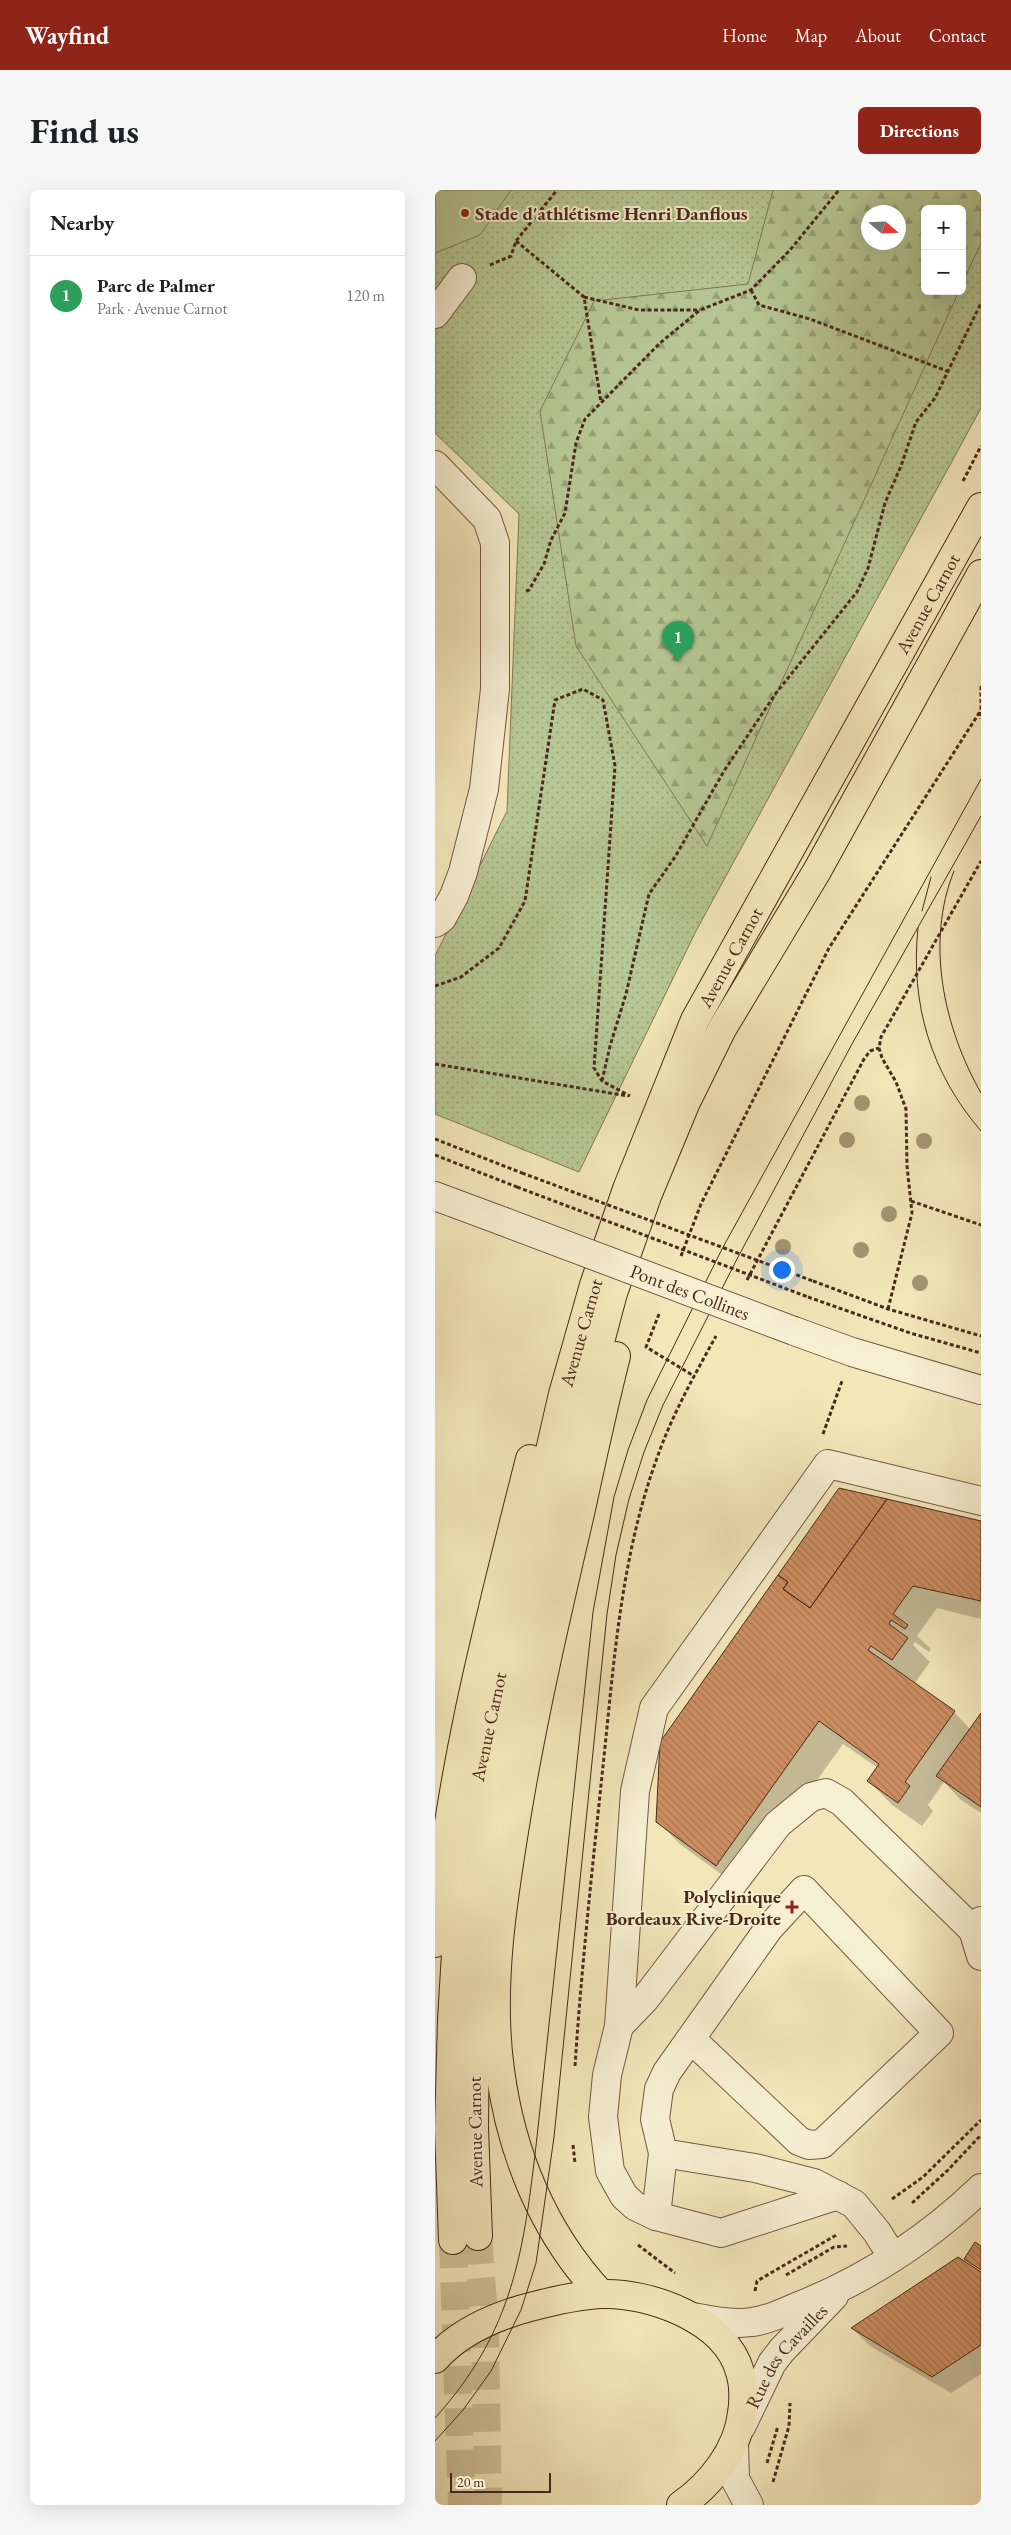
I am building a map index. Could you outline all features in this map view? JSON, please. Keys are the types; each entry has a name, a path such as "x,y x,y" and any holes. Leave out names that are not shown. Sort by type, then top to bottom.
{"main road":[{"name":"Avenue Carnot","path":"981,507 695,1020 627,1189 593,1286 563,1394 478,1774 459,1903 452,2020 449,2129 466,2238 473,2128 475,2020 483,1902 503,1774 528,1643 613,1293 647,1196 686,1102 722,1029 817,871 981,574"},
{"path":"601,2294 579,2271 544,2215 519,2158 500,2069 496,2018 502,1904 547,1650 630,1300 663,1202 703,1108 817,871"},
{"path":"435,1943 438,1902 457,1772 486,1636 547,1390 578,1281 614,1182 653,1088 695,1020"},
{"path":"435,2359 470,2331 501,2316 558,2300 601,2294 630,2296 664,2304 692,2317 719,2337 732,2353 741,2372 743,2403 737,2437 714,2474 681,2505"}],"street":[{"path":"435,314 462,278"},
{"path":"435,465 487,519 495,543 495,689 484,789 463,872 454,896 442,918 435,923"},
{"name":"Pont des Collines","path":"435,1196 852,1352 981,1390"},
{"path":"838,2195 721,2233 656,2216 635,2206 624,2196 610,2171 603,2116 607,2075 619,2026 635,1791 654,1708 828,1464 981,1501"},
{"path":"619,2026 645,1999 778,1824 811,1797 826,1793 842,1802 977,1926 981,1956"},
{"path":"656,2216 663,2153 655,2119 659,2089 667,2072 769,1928 804,1890 939,2033 822,2144 809,2145 799,2141 691,2039"},
{"path":"663,2153 755,2168 814,2183 854,2204 867,2217 892,2256"},
{"name":"Rue des Cavailles","path":"692,2317 734,2324 753,2322 766,2319 840,2289 923,2237 954,2214 981,2188"},
{"name":"Rue des Cavailles","path":"737,2437 763,2380 782,2350 840,2289"},
{"path":"737,2437 735,2479 749,2505"}],"path":[{"path":"462,278 511,256 516,241 557,190"},
{"path":"495,603 529,590 544,564 551,540 565,513 576,443 585,419 660,343 700,310 751,290 789,250 839,190"},
{"path":"516,241 584,297 639,310 700,310"},
{"path":"751,290 759,305 811,320 947,371"},
{"path":"584,297 601,403"},
{"path":"603,1081 610,1046 626,994 649,894 675,857 723,771 776,693 857,592 867,568 885,503 901,466 916,422 935,398 981,303"},
{"path":"981,686 981,719"},
{"path":"435,986 461,977 499,948 525,901 555,700 583,689 603,700 615,766 594,1068 603,1081 632,1097"},
{"path":"680,1258 701,1204 829,948 981,710"},
{"path":"889,1309 912,1213 907,1173 906,1109 896,1082 882,1058 879,1048 881,1037 911,981 981,861"},
{"path":"744,1284 864,1059 870,1051 879,1048"},
{"path":"435,1064 632,1097"},
{"path":"629,1106 632,1097"},
{"path":"435,1139 889,1309 981,1336"},
{"path":"435,1154 808,1297 910,1333 981,1353"},
{"path":"583,1223 593,1196"},
{"path":"911,1201 981,1225"},
{"path":"659,1312 646,1347 694,1376 718,1334"},
{"path":"821,1440 852,1352"}],"green space":[{"path":"435,190 981,190 981,408 696,931 579,1172 435,1114 435,956 507,811 519,514 435,433"},
{"name":"Stade d'athlétisme Henri Danflous","path":"435,190 511,190 480,235 435,253"},
{"path":"773,190 981,190 981,243 966,275 966,205 921,205 921,295 957,295 707,846 576,646 540,411 594,301 748,284"}],"building":[{"path":"839,1488 887,1499 810,1608 783,1589 788,1582 778,1575"},
{"path":"887,1499 981,1521 981,1601 913,1586 893,1614 908,1625 905,1629 891,1620 889,1624 908,1638 892,1660 871,1646 868,1650 955,1711 905,1782 910,1786 898,1803 867,1781 879,1764 819,1721 716,1866 656,1822 660,1742 778,1575 788,1582 783,1589 810,1608"},
{"path":"981,1713 981,1807 936,1776"},
{"path":"975,2242 981,2246 981,2270 964,2259"},
{"path":"958,2257 981,2272 981,2345 932,2377 851,2328"}],"tunnel":[{"path":"478,2236 485,2330 488,2505"},
{"path":"453,2240 462,2505"}],"tram line":[{"path":"435,2418 462,2386 499,2321 520,2253 527,2216 537,2137 593,1612 614,1497 628,1450 647,1400 722,1249 981,779"},
{"path":"435,2441 463,2410 491,2371 521,2310 536,2263 554,2137 607,1614 616,1555 629,1499 644,1452 663,1405 737,1259 852,1044 981,816"},
{"path":"954,871 945,899 941,927 940,956 943,985 957,1041 981,1093"},
{"path":"922,911 931,877"},
{"path":"918,928 917,984 928,1036 949,1086 981,1131"}],"place":[{"name":"Stade d'athlétisme Henri Danflous","path":"465,213"},
{"name":"Parc de Palmer","path":"678,662"},
{"name":"Polyclinique Bordeaux Rive-Droite","path":"792,1907"}]}
